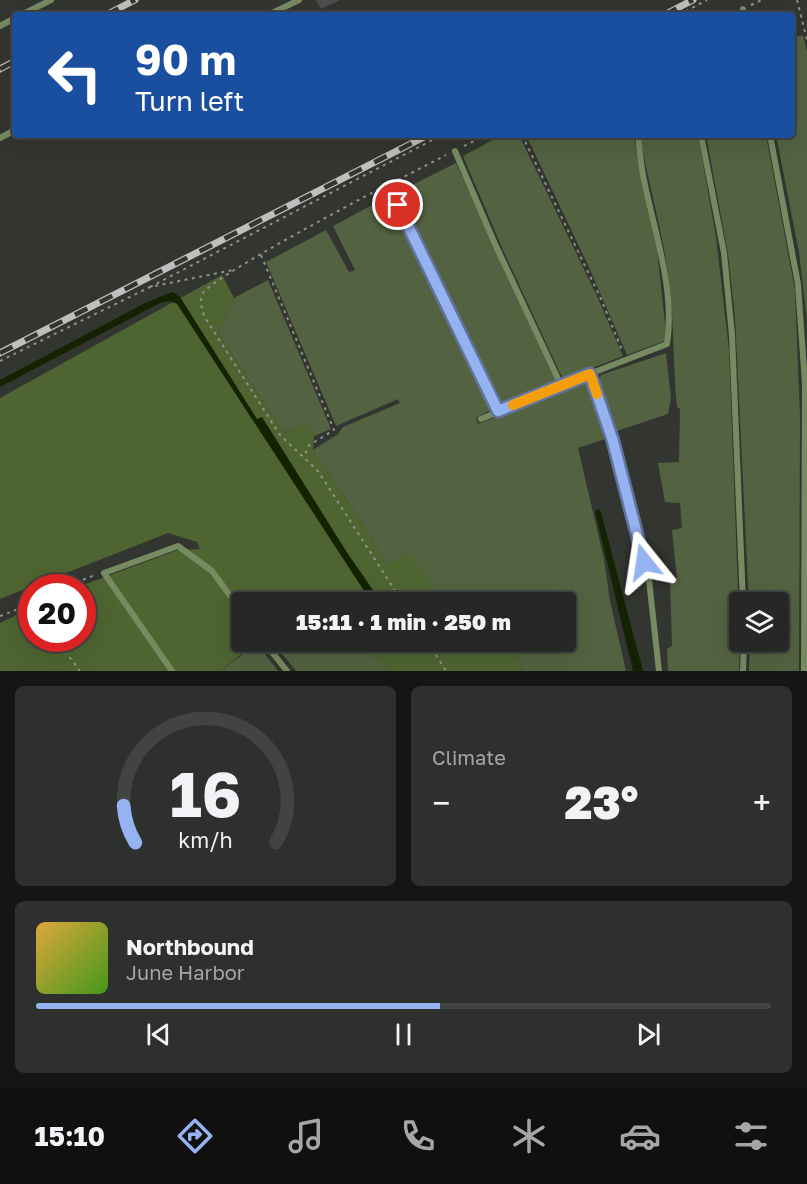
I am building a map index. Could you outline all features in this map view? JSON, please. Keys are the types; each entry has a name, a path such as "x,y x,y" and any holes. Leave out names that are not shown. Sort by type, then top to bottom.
{"lane":[{"path":"27,12 51,0"},
{"path":"274,12 299,0"},
{"path":"481,419 561,385 668,345 670,317 659,245 644,183 638,138"},
{"path":"702,138 724,253 732,334 743,592"},
{"path":"771,138 798,284 805,384 804,671"},
{"path":"455,151 495,244 561,385"},
{"path":"388,185 498,411"},
{"path":"590,374 613,441 649,580 659,671"},
{"path":"172,671 104,573 178,546 212,571 231,597"},
{"path":"272,652 287,671"},
{"path":"743,671 744,652"}],"path":[{"path":"685,12 707,0"},
{"path":"796,0 807,40"},
{"path":"0,361 436,138"},
{"path":"396,592 318,471 280,435 204,316 201,301 204,291 234,270 388,185 480,138"},
{"path":"523,138 601,299 627,360"},
{"path":"261,255 334,430 308,446 304,458"},
{"path":"150,286 234,270"},
{"path":"96,575 104,573"},
{"path":"0,616 18,609"},
{"path":"66,652 80,671"},
{"path":"434,652 446,671"}],"shaded area":[{"path":"803,35 807,51 807,321 799,252 777,138 795,138 795,37"},
{"path":"496,138 520,138 596,294 623,356 564,379 503,250 463,156"},
{"path":"527,138 634,138 641,181 657,250 666,332 664,341 627,355 588,265"},
{"path":"641,138 699,138 716,237 729,350 738,592 729,592 729,652 740,652 739,671 668,671 667,649 672,646 670,578 677,578 672,530 682,528 680,503 665,502 658,463 679,462 680,409 677,407 669,279"},
{"path":"707,138 767,138 795,290 800,416 799,671 749,671 750,652 789,652 789,592 748,592 735,317 728,254"},
{"path":"456,163 558,383 499,407 396,193"},
{"path":"389,196 491,410 476,418 478,424 583,382 590,385 608,438 578,448 604,559 610,601 626,671 525,671 515,652 576,652 576,592 429,592 386,565 363,523 313,450 338,434 343,427 400,403 398,399 336,426 266,262 326,230 349,272 355,270 333,226"},
{"path":"222,275 234,298 218,333 284,433 306,423 314,436 313,450 316,456 363,523 386,565 408,553 432,583 429,592 231,592 231,652 244,652 220,671 0,671 0,623 18,614 18,652 96,652 96,580 178,550 200,549 197,542 168,533 64,574 18,574 18,592 0,599 0,398"},
{"path":"268,280 331,429 314,436 306,423 284,433 218,333 234,298"},
{"path":"172,292 180,297 257,419 262,417 374,592 365,592 177,304 170,301 160,303 0,387 0,380 145,303"},
{"path":"666,353 671,398 668,414 614,432 598,383 601,375"},
{"path":"600,509 643,671 633,671 595,511"},
{"path":"246,652 263,652 278,671 220,671"},
{"path":"281,652 370,652 390,671 296,671"},
{"path":"370,652 515,652 525,671 390,671"}],"building":[{"path":"316,0 340,0 321,9"}],"railway":[{"path":"112,12 135,0"},
{"path":"670,12 693,0"},
{"path":"0,69 12,63"},
{"path":"0,353 422,138"}],"slow traffic":[{"path":"513,405 590,374 597,394"}],"route":[{"path":"398,205 498,411 590,374 613,441 644,562"}]}
